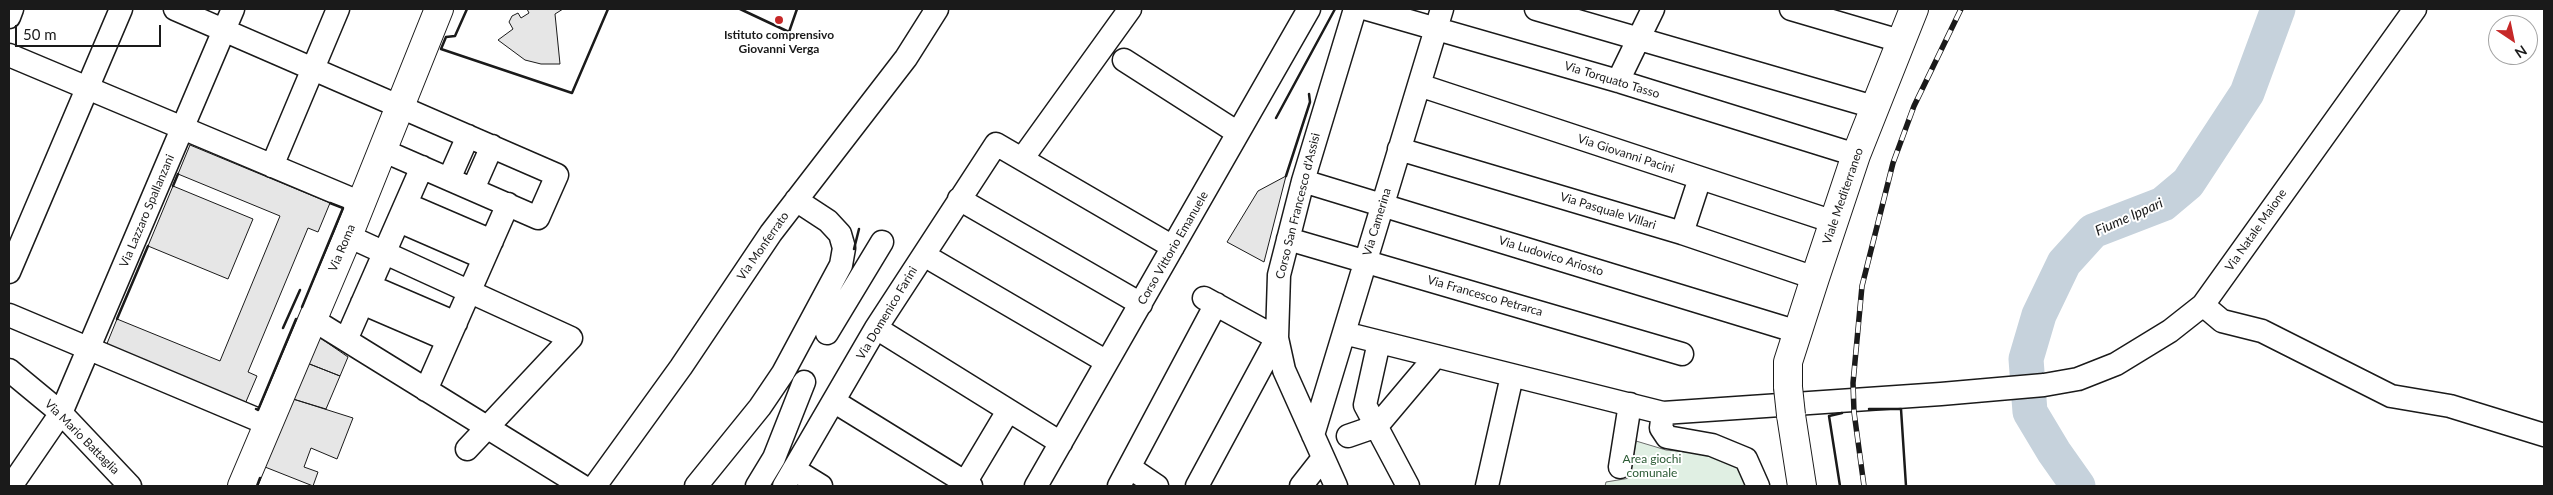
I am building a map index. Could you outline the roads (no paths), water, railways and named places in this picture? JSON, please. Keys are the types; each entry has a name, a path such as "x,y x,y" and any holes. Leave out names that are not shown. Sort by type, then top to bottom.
{"main road":[{"name":"Via Roma","path":"242,486 348,236 439,9"},
{"name":"Viale Mediterraneo","path":"1802,486 1791,415 1788,362 1856,155 1914,9"}],"street":[{"path":"9,17 12,9"},
{"path":"9,272 121,9"},
{"path":"175,9 313,67 557,175 538,218 382,150"},
{"name":"Via Lazzaro Spallanzani","path":"11,486 61,413 233,9"},
{"path":"272,166 338,9"},
{"name":"Via Monferrato","path":"595,486 681,367 771,232 906,58 937,9"},
{"path":"1130,9 1022,159 1173,246"},
{"name":"Corso Vittorio Emanuele","path":"1036,486 1309,9"},
{"name":"Corso San Francesco d'Assisi","path":"1336,486 1284,370 1277,338 1278,275 1303,181 1355,9"},
{"name":"Via Torquato Tasso","path":"1367,9 1439,19 1618,81 1856,155"},
{"path":"1536,9 1639,37 1874,107"},
{"path":"1618,81 1653,9"},
{"path":"1792,9 1900,41"},
{"name":"Via Natale Maione","path":"1663,413 2044,385 2078,379 2116,364 2170,331 2203,305 2414,9"},
{"name":"Via Camerina","path":"1313,436 1439,19"},
{"path":"9,55 361,203"},
{"path":"1124,60 1238,133"},
{"name":"Via Giovanni Pacini","path":"1419,85 1834,222"},
{"path":"449,178 468,136"},
{"name":"Via Domenico Farini","path":"789,478 835,402 876,328 996,144 1022,159"},
{"path":"473,189 492,146"},
{"name":"Via Pasquale Villari","path":"1399,148 1682,233 1815,278"},
{"path":"346,340 422,167"},
{"path":"1682,233 1700,178"},
{"name":"Via Ludovico Ariosto","path":"1303,181 1798,332"},
{"path":"960,199 1140,304"},
{"path":"696,486 760,407 783,373 841,264 844,248 840,234 828,221 796,200"},
{"path":"426,390 508,204"},
{"path":"402,212 488,250"},
{"path":"348,236 571,338 467,449"},
{"name":"Via Francesco Petrarca","path":"1288,239 1682,354"},
{"path":"827,333 882,242"},
{"path":"934,261 1107,362"},
{"path":"366,294 452,332"},
{"path":"1158,486 1124,477 1210,301 1277,338 1197,486"},
{"path":"2203,305 2222,321 2262,331 2391,396 2450,406 2544,435"},
{"path":"9,315 268,424"},
{"path":"312,320 582,486"},
{"path":"876,328 1061,443"},
{"path":"1344,333 1663,413 1661,428 1667,437 1712,445 1746,459 1758,486"},
{"path":"1379,342 1365,405 1408,486"},
{"path":"1348,436 1377,426 1436,356"},
{"name":"Via Mario Battaglia","path":"9,370 61,413 130,486"},
{"path":"1487,486 1512,376"},
{"path":"757,486 774,458 804,382"},
{"path":"835,402 968,485 1008,411"},
{"path":"1620,467 1630,404"},
{"path":"1301,486 1323,458"},
{"path":"789,478 821,486"}],"waterway":[{"name":"Fiume Ippari","path":"2078,486 2054,452 2030,412 2026,359 2039,315 2064,263 2093,231 2163,204 2188,183 2247,93 2278,9"}],"railway":[{"path":"1864,486 1854,412 1853,383 1862,286 1893,163 1914,106 1961,9"}],"place":[{"name":"Istituto comprensivo Giovanni Verga","path":"779,20"}],"park label":[{"name":"Area giochi comunale","path":"1652,466"}]}
